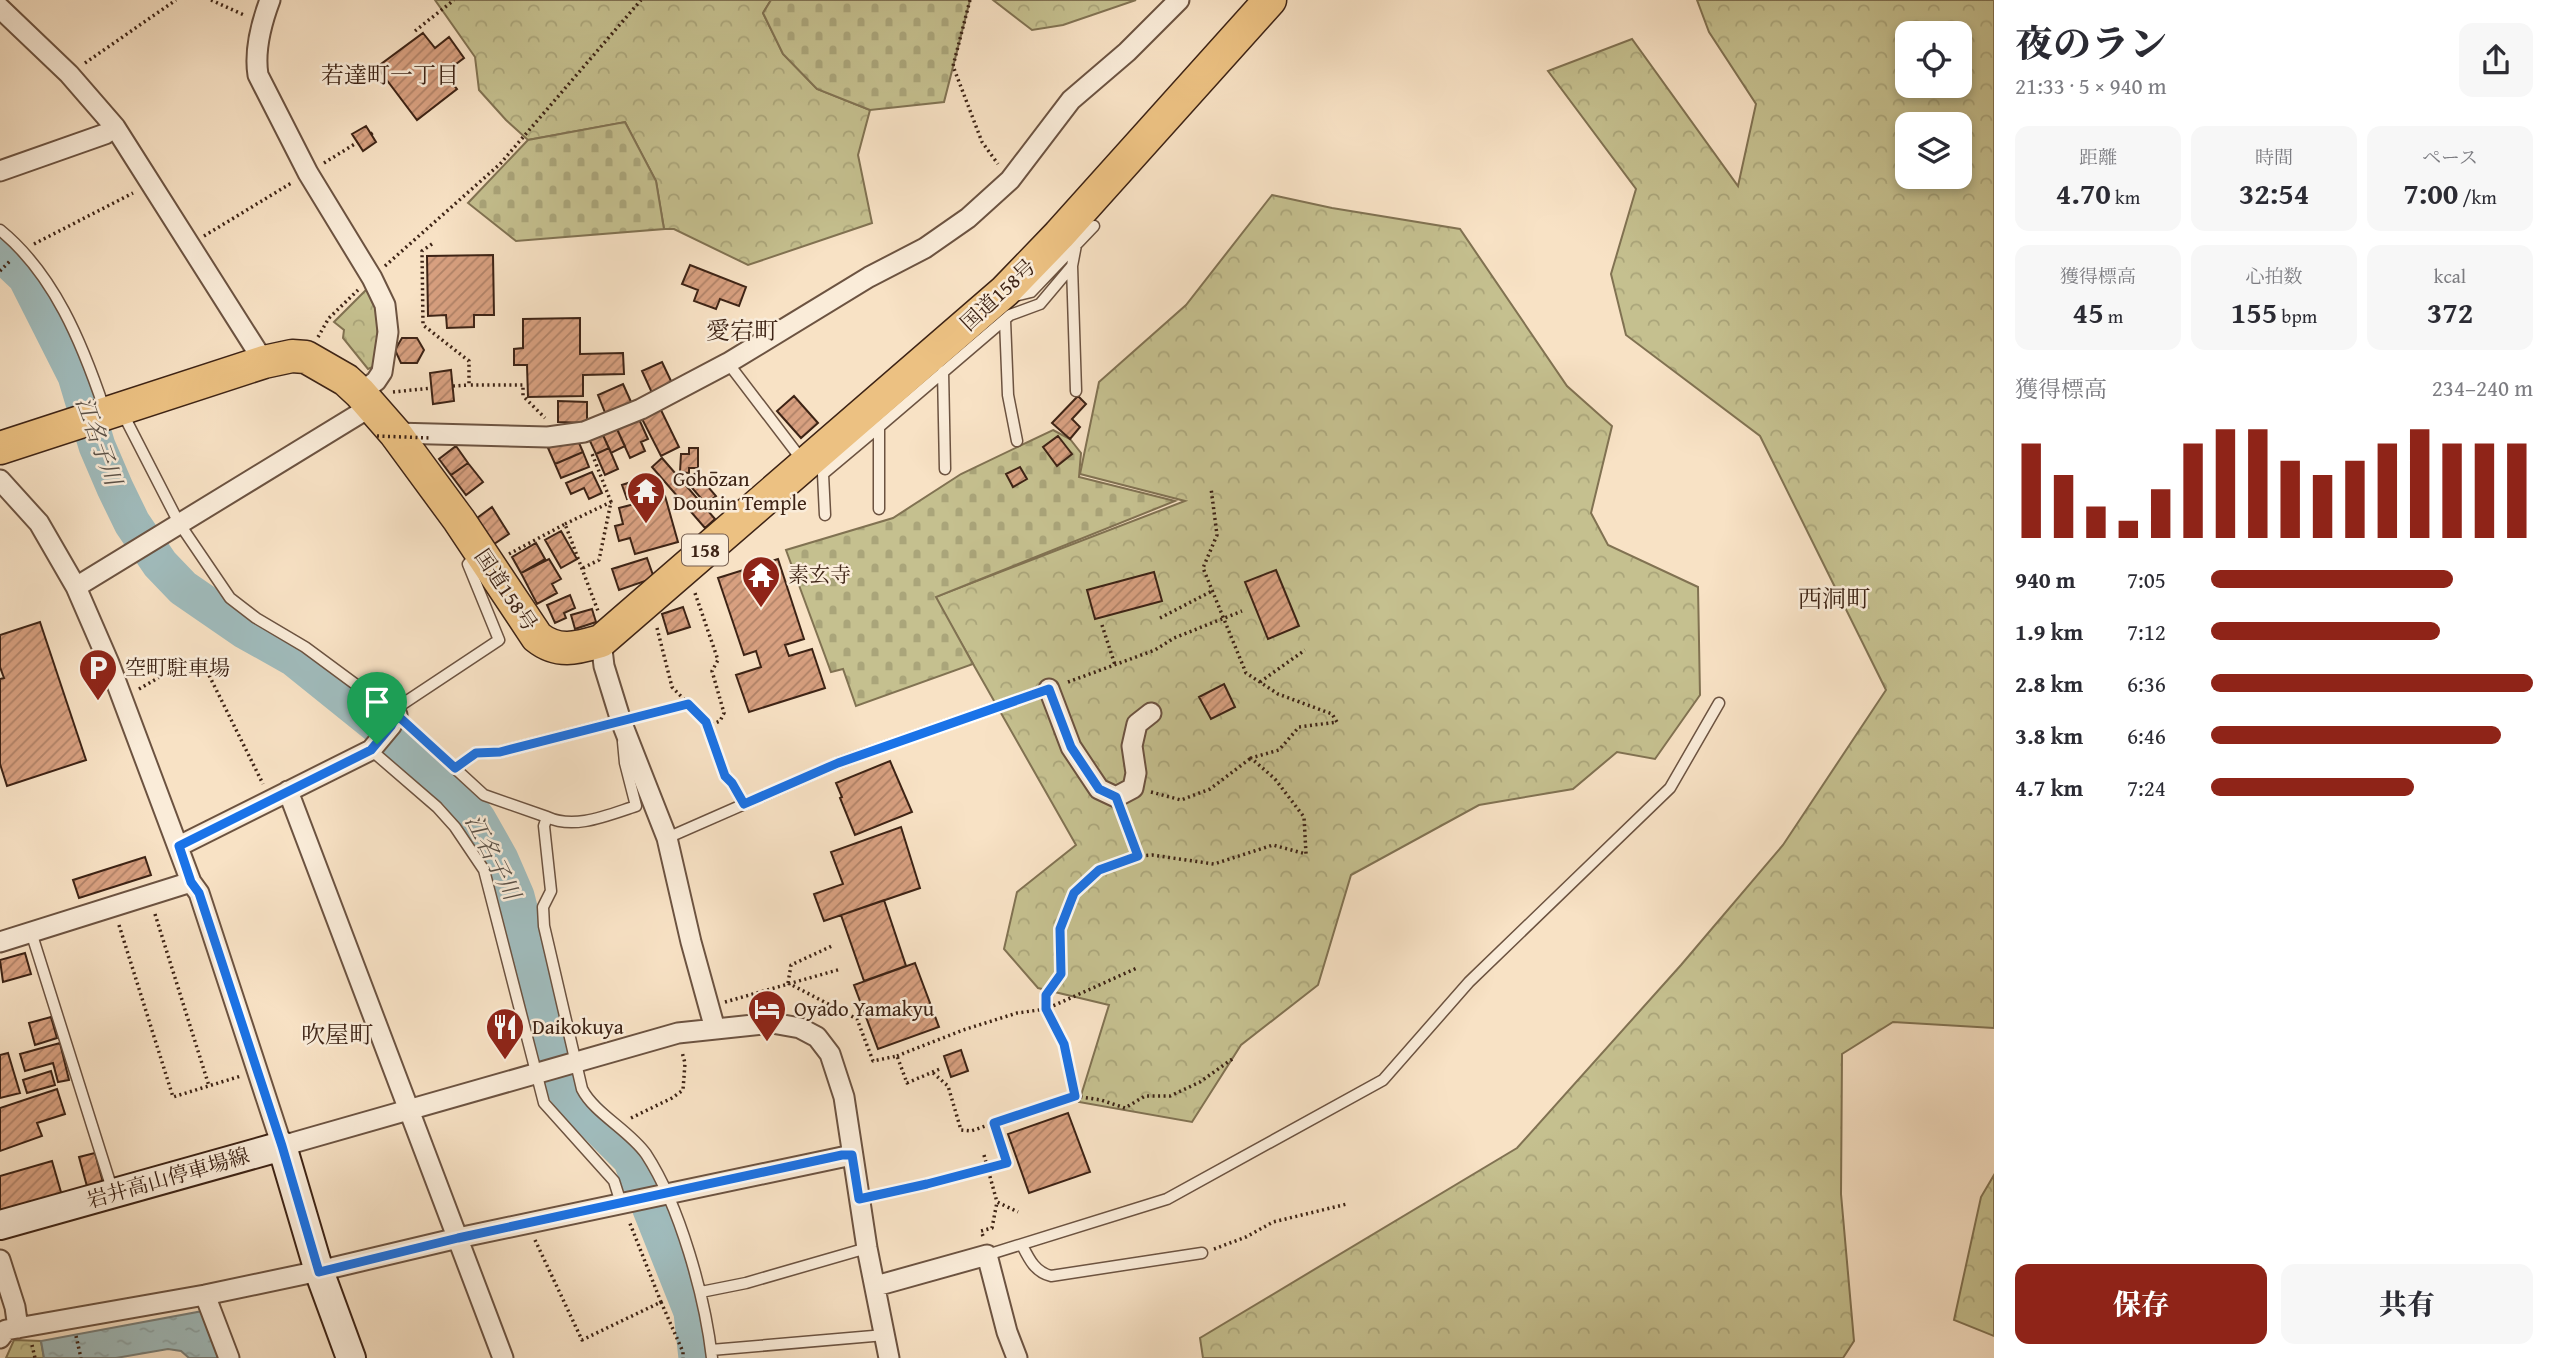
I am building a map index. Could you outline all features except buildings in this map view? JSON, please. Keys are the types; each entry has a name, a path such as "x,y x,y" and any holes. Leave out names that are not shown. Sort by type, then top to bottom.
{"highway":[{"name":"国道158号","path":"0,448 264,362 292,356 306,357 346,380 374,413 484,557 537,637 547,645 559,649 572,648 604,638 804,463 1005,305 1059,235 1270,0"}],"main road":[{"name":"岩井高山停車場線","path":"0,1225 282,1146"},
{"path":"282,1146 319,1272 351,1358"}],"street":[{"path":"270,0 256,62 258,75 308,173 372,278 385,305 388,332 382,372 376,381 374,413"},
{"path":"76,587 179,523 374,413 548,437 584,432 641,409 728,363 869,277 925,248 968,218 1010,180 1070,100 1126,52 1179,0"},
{"path":"0,8 69,74 115,127 264,362"},
{"path":"0,171 105,134 115,127"},
{"path":"0,480 39,523 76,587 109,663 191,882 199,893 282,1146 678,1033 772,1023 800,1028 817,1037 830,1054 844,1097 867,1248 889,1358"},
{"path":"604,638 604,666 621,722 667,838 715,1029"},
{"path":"1049,689 1071,747 1099,789 1116,797 1133,788 1136,773 1132,746 1137,724 1151,713"},
{"path":"179,846 374,747 393,717"},
{"path":"279,795 408,1109 503,1358"},
{"path":"0,942 191,882"},
{"path":"0,1338 5,1330 319,1272 458,1238 852,1155"},
{"path":"876,1286 987,1255 1007,1332 1017,1358"},
{"path":"0,1261 15,1307 18,1328"},
{"path":"205,1295 229,1358"}],"lane":[{"path":"825,515 823,474 943,371 1011,296 1031,292 1094,226"},
{"path":"0,230 23,249 65,314 96,383 100,415 230,597 256,618 315,654 455,768 484,795 559,823 581,821 636,806 625,763 621,722 500,752 476,753 455,768"},
{"path":"1076,245 1072,266 1076,391"},
{"path":"1005,305 1010,315 1040,304 1072,266"},
{"path":"1005,305 1008,395 1017,441"},
{"path":"728,363 804,463"},
{"path":"943,371 945,469"},
{"path":"879,427 879,509"},
{"path":"393,717 499,640 468,564 484,557"},
{"path":"667,838 838,763 1049,689"},
{"path":"987,1255 1167,1199 1383,1080 1469,982 1670,788 1719,703"},
{"path":"374,747 455,827 484,870 539,1074 544,1103 614,1181 628,1202"},
{"path":"547,817 544,826 551,891 543,907 544,926 572,1064 586,1097 645,1153 664,1194 701,1292 712,1354 886,1335"},
{"path":"31,932 114,1193"},
{"path":"1023,1245 1037,1269 1051,1276 1202,1253"},
{"path":"701,1292 746,1283 867,1248"}],"path":[{"path":"69,74 177,0"},
{"path":"211,0 238,12 262,28"},
{"path":"415,31 454,0"},
{"path":"329,318 500,164 641,0"},
{"path":"970,0 953,66 982,142 1010,180"},
{"path":"330,159 358,142"},
{"path":"0,271 23,249 151,184"},
{"path":"190,244 287,185"},
{"path":"432,244 422,251 423,324 469,361 469,386"},
{"path":"453,386 523,385 523,396 548,421 548,437"},
{"path":"374,413 432,388"},
{"path":"374,413 430,438"},
{"path":"583,568 599,560 611,502 584,432"},
{"path":"1133,788 1181,800 1210,789 1251,758 1279,750 1299,727 1337,722 1332,714 1278,694 1245,673 1203,568 1217,535 1211,488"},
{"path":"484,557 611,502"},
{"path":"565,524 583,568 604,638"},
{"path":"695,590 718,660 712,671 724,713 720,722 706,722"},
{"path":"1160,618 1212,591"},
{"path":"649,598 672,687 706,722 725,776 744,804"},
{"path":"1077,678 1155,650 1221,617 1242,611"},
{"path":"1101,625 1115,664"},
{"path":"1260,682 1305,650"},
{"path":"122,699 187,662 201,659 279,795"},
{"path":"621,722 688,704"},
{"path":"1075,1096 1064,1044 1046,1009 1046,995 1061,974 1060,929 1074,893 1099,870 1138,856 1152,855 1214,864 1273,845 1306,854 1304,817 1275,779 1251,758"},
{"path":"1116,797 1138,856"},
{"path":"149,896 209,1086"},
{"path":"113,907 173,1097 257,1070"},
{"path":"788,983 791,965 834,944"},
{"path":"788,983 857,1019 873,1061 897,1056 963,1030 1017,1013 1046,1009 1137,968"},
{"path":"709,1008 841,969"},
{"path":"618,1125 683,1090 685,1063 678,1033"},
{"path":"897,1056 907,1083 942,1068"},
{"path":"932,1072 948,1086 961,1130 971,1131 1075,1096 1101,1100 1125,1108 1145,1096 1170,1096 1200,1082 1235,1057"},
{"path":"859,1199 1007,1163 994,1123"},
{"path":"984,1155 997,1202 992,1228"},
{"path":"628,1202 661,1302 683,1358"},
{"path":"997,1202 1018,1212"},
{"path":"1202,1253 1246,1237 1273,1222 1347,1204"},
{"path":"536,1222 535,1241 582,1340 661,1302"}],"green space":[{"path":"435,0 771,0 763,13 783,54 817,89 870,110 858,155 872,223 748,265 674,229 664,229 656,181 625,122 528,140 479,90 475,57"},
{"path":"771,0 970,0 944,102 870,110 817,89 783,54 763,13"},
{"path":"993,0 1136,0 1063,25 1032,30"},
{"path":"1697,0 1994,0 1994,1028 1893,1022 1842,1054 1841,1194 1854,1341 1843,1358 1203,1358 1200,1338 1517,1148 1681,965 1783,845 1886,690 1760,436 1626,335 1611,274 1636,189 1548,71 1632,39 1738,186 1756,104 1709,32"},
{"path":"625,122 656,181 664,229 516,241 468,203 528,140"},
{"path":"1272,195 1332,208 1460,229 1567,386 1612,426 1591,513 1608,545 1698,587 1700,695 1655,759 1617,752 1573,789 1479,805 1351,875 1318,985 1241,1045 1192,1122 1079,1102 1109,1005 1038,988 1004,949 1017,892 1076,845 935,597 1185,501 1080,474 1099,382 1186,305"},
{"path":"368,288 377,316 378,336 375,366 368,369 343,338 344,330 334,322"},
{"path":"1053,430 1070,439 1081,453 1079,477 1175,501 936,597 973,664 856,706 843,669 831,672 786,550 893,518 961,474"},
{"path":"1994,1175 1994,1336 1954,1320 1981,1197"},
{"path":"14,1340 41,1341 44,1358 6,1358"}],"water":[{"path":"203,1311 220,1358 189,1358 181,1351 168,1349 116,1358 44,1358 41,1341"}],"waterway":[{"name":"江名子川","path":"0,252 26,277 76,376 97,446 115,488 132,523 160,564 183,588 244,630 294,658 458,793 478,820 500,859 516,896 565,1089 575,1103 631,1159 692,1312 697,1358"}],"place":[{"name":"Gohōzan Dounin Temple","path":"646,525"},
{"name":"素玄寺","path":"761,609"},
{"name":"空町駐車場","path":"98,702"},
{"name":"Oyado Yamakyu","path":"767,1043"},
{"name":"Daikokuya","path":"505,1061"}],"district":[{"name":"若達町一丁目","path":"390,75"},
{"name":"愛宕町","path":"742,331"},
{"name":"西洞町","path":"1834,599"},
{"name":"吹屋町","path":"337,1035"}],"route":[{"path":"1049,689 1071,747 1099,789 1116,797 1138,856 1099,870 1074,893 1060,929 1061,974 1046,995 1046,1009 1064,1044 1075,1096 994,1123 1007,1163 927,1184 859,1199 852,1155 842,1155 458,1238 319,1272 282,1146 199,893 191,882 179,846 371,750 377,744 397,715 455,768 476,753 500,752 688,704 706,722 725,776 744,804 838,763 1049,689"}]}
